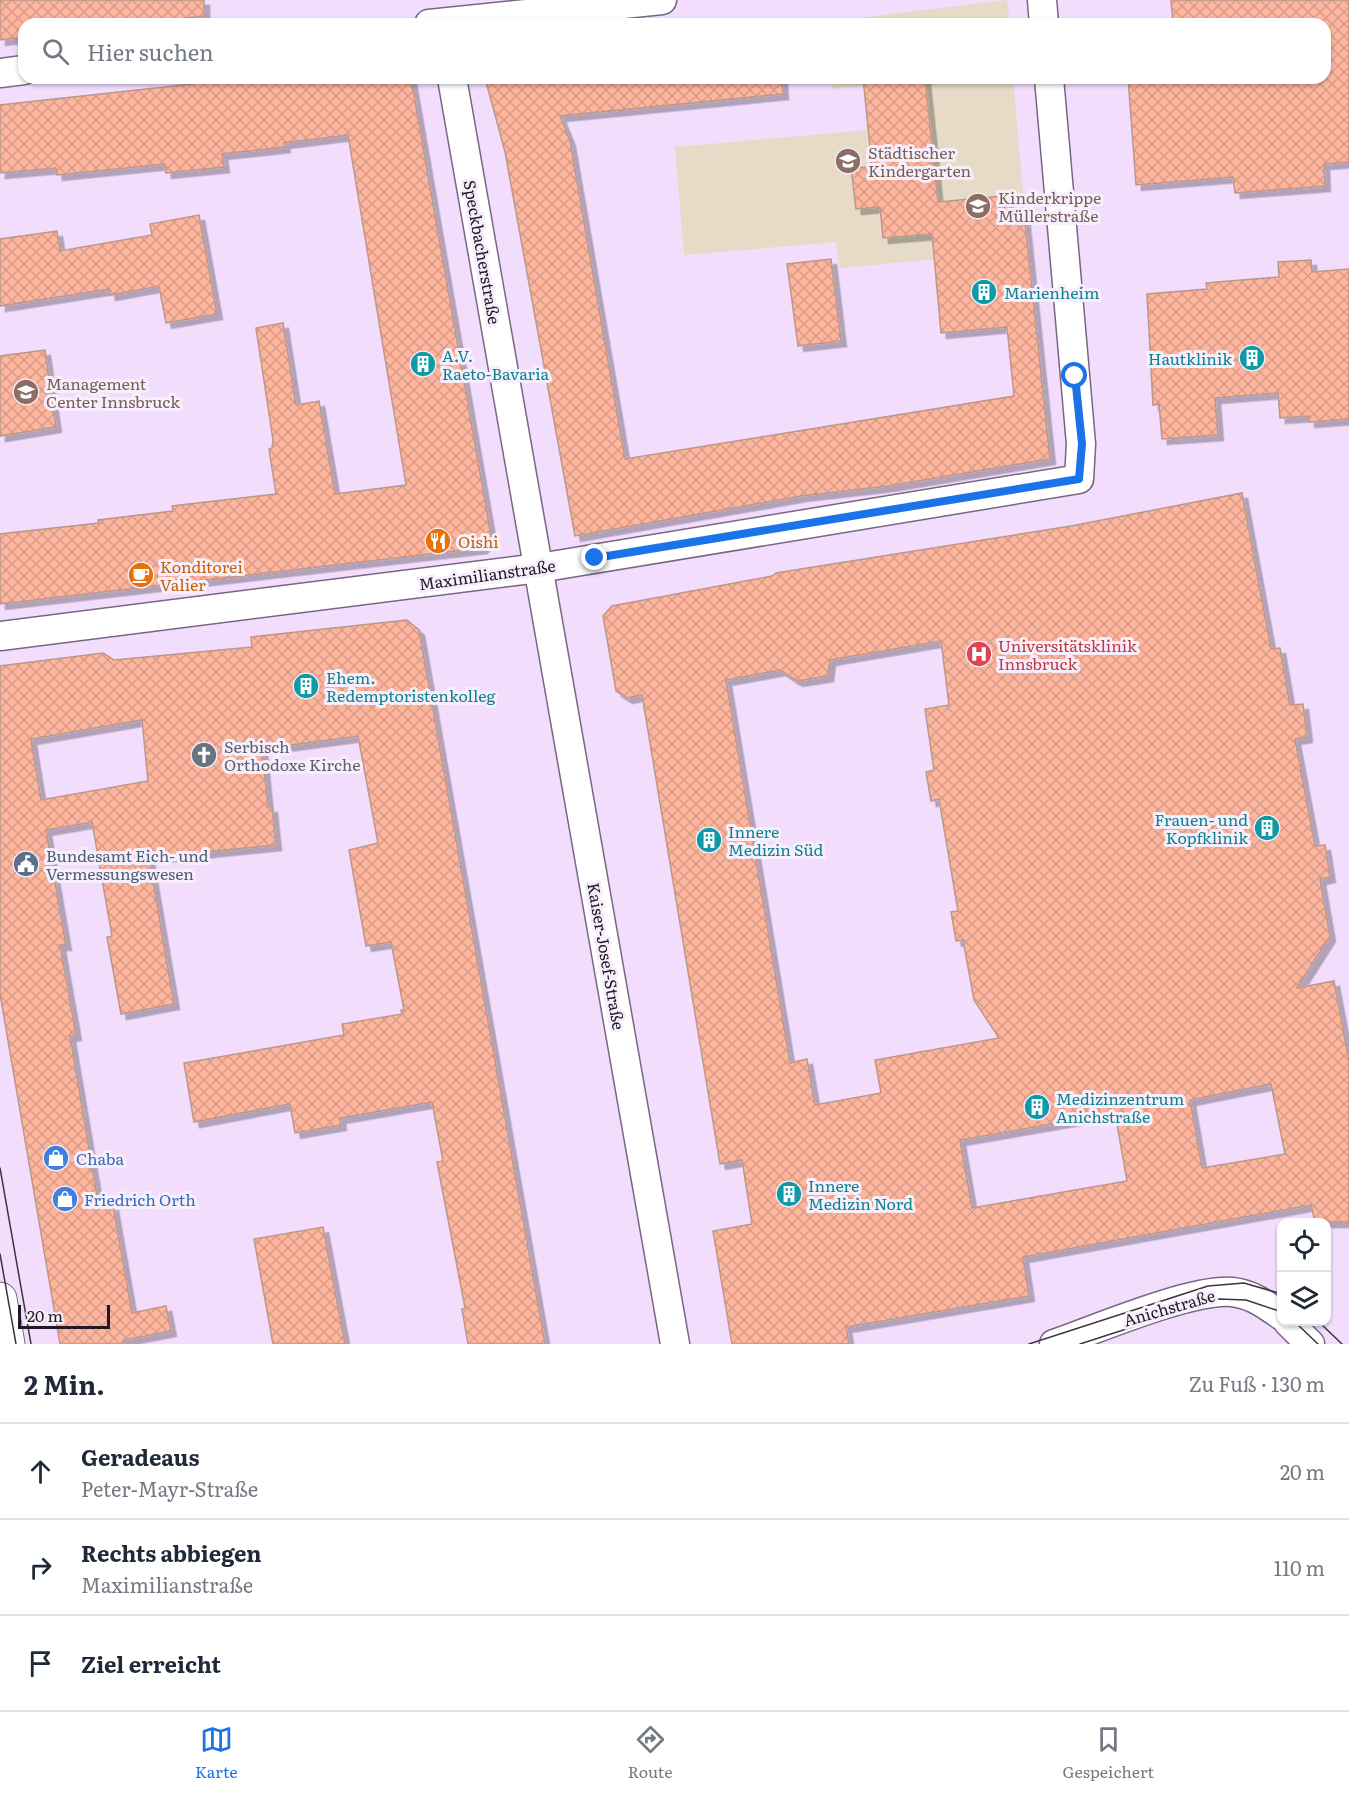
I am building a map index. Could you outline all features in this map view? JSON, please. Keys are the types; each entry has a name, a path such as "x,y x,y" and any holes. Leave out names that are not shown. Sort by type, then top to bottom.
{"street":[{"path":"438,18 662,0"},
{"path":"1042,0 1044,18"},
{"path":"0,73 18,71"},
{"name":"Speckbacherstraße","path":"453,84 539,568"},
{"name":"Maximilianstraße","path":"0,636 539,568 1079,479 1082,444 1050,84"},
{"name":"Kaiser-Josef-Straße","path":"539,568 675,1344"},
{"name":"Anichstraße","path":"1054,1344 1170,1304 1222,1292 1249,1296 1277,1314"},
{"path":"0,1299 8,1344"},
{"path":"1292,1326 1310,1344"}],"shaded area":[{"path":"1007,0 1009,18 858,18"},
{"name":"Städtischer Kindergarten","path":"831,84 1014,84 1028,251 839,268 836,242 684,255 675,147 868,130 864,86 832,89"}],"building":[{"path":"0,0 204,0 204,16 187,18 18,18 18,38 0,40"},
{"path":"1171,0 1349,0 1349,162 1324,164 1325,186 1235,193 1233,177 1136,185 1128,84 1331,84 1331,18 1172,18"},
{"path":"192,84 412,84 491,536 482,548 0,604 0,534 99,523 98,520 173,511 172,506 276,494 269,449 272,448 273,440 256,328 283,323 296,405 319,401 335,494 406,485 348,135 284,143 285,147 222,154 224,167 166,173 165,164 57,175 56,168 0,173 0,105"},
{"path":"487,84 782,84 783,94 560,116 570,141 625,459 1014,396 1007,327 941,333 932,234 883,238 880,207 856,209 851,168 872,167 864,84 926,84 938,202 1022,194 1050,459 888,486 801,496 575,536 505,152"},
{"path":"199,215 217,314 166,323 159,286 110,295 109,289 0,306 0,239 57,231 60,251 152,235 150,224"},
{"path":"831,259 841,341 798,346 787,264"},
{"name":"Hautklinik","path":"1311,260 1312,272 1349,269 1349,419 1309,422 1309,416 1280,418 1278,393 1215,398 1218,435 1162,439 1159,404 1153,405 1147,294 1207,289 1206,283 1279,277 1278,262"},
{"name":"Management Center Innsbruck","path":"45,350 56,427 0,436 0,356"},
{"path":"1242,493 1271,649 1280,648 1290,705 1303,704 1307,737 1295,739 1315,846 1325,845 1330,877 1320,879 1330,936 1297,988 1334,981 1349,1061 1349,1222 1331,1222 1331,1218 1314,1218 1311,1205 1023,1257 1029,1296 846,1327 849,1344 732,1344 713,1231 752,1224 742,1160 720,1164 642,695 627,698 616,691 603,616 612,606 772,576 776,573 1071,526","holes":["941,641 949,705 925,709 934,770 926,772 931,801 939,799 958,911 951,912 956,941 963,940 974,1000 999,1038 875,1060 881,1093 815,1105 807,1059 790,1063 726,680 780,670 797,681 828,676 830,660","1271,1084 1285,1154 1202,1168 1190,1100","1115,1113 1127,1181 972,1208 960,1140"]},
{"path":"407,620 419,630 545,1344 468,1344 462,1309 465,1308 437,1162 443,1161 432,1102 340,1118 341,1125 295,1133 290,1104 194,1122 184,1063 344,1035 342,1024 402,1014 401,1010 404,1010 391,942 366,946 349,850 378,843 358,736 262,749 268,807 272,807 276,845 149,858 174,1004 121,1014 107,937 112,936 92,822 46,830 66,945 60,945 76,1035 70,1036 99,1207 113,1205 132,1313 166,1306 171,1331 124,1340 124,1344 60,1344 0,994 0,666 103,653 114,660 252,647 251,637","holes":["142,720 148,781 41,800 31,739"]},
{"path":"323,1227 345,1344 273,1344 254,1239"}],"tram line":[{"path":"0,1168 31,1344"},
{"path":"0,1254 16,1344"},
{"path":"1029,1344 1208,1286 1244,1283 1277,1293"},
{"path":"1080,1344 1219,1299 1246,1300 1277,1310"},
{"path":"1299,1326 1318,1344"},
{"path":"1323,1326 1342,1344"}],"place":[{"name":"Städtischer Kindergarten","path":"848,161"},
{"name":"Kinderkrippe Müllerstraße","path":"978,206"},
{"name":"Marienheim","path":"984,292"},
{"name":"Hautklinik","path":"1252,358"},
{"name":"A.V. Raeto-Bavaria","path":"423,364"},
{"name":"Management Center Innsbruck","path":"26,392"},
{"name":"Oishi","path":"438,541"},
{"name":"Konditorei Valier","path":"141,575"},
{"name":"Universitätsklinik Innsbruck","path":"979,654"},
{"name":"Ehem. Redemptoristenkolleg","path":"306,686"},
{"name":"Serbisch Orthodoxe Kirche","path":"204,755"},
{"name":"Frauen- und Kopfklinik","path":"1267,828"},
{"name":"Innere Medizin Süd","path":"709,840"},
{"name":"Bundesamt Eich- und Vermessungswesen","path":"26,864"},
{"name":"Medizinzentrum Anichstraße","path":"1037,1107"},
{"name":"Chaba","path":"56,1158"},
{"name":"Innere Medizin Nord","path":"789,1194"},
{"name":"Friedrich Orth","path":"65,1199"}],"route":[{"path":"595,558 1079,479 1082,444 1075,376"}]}
